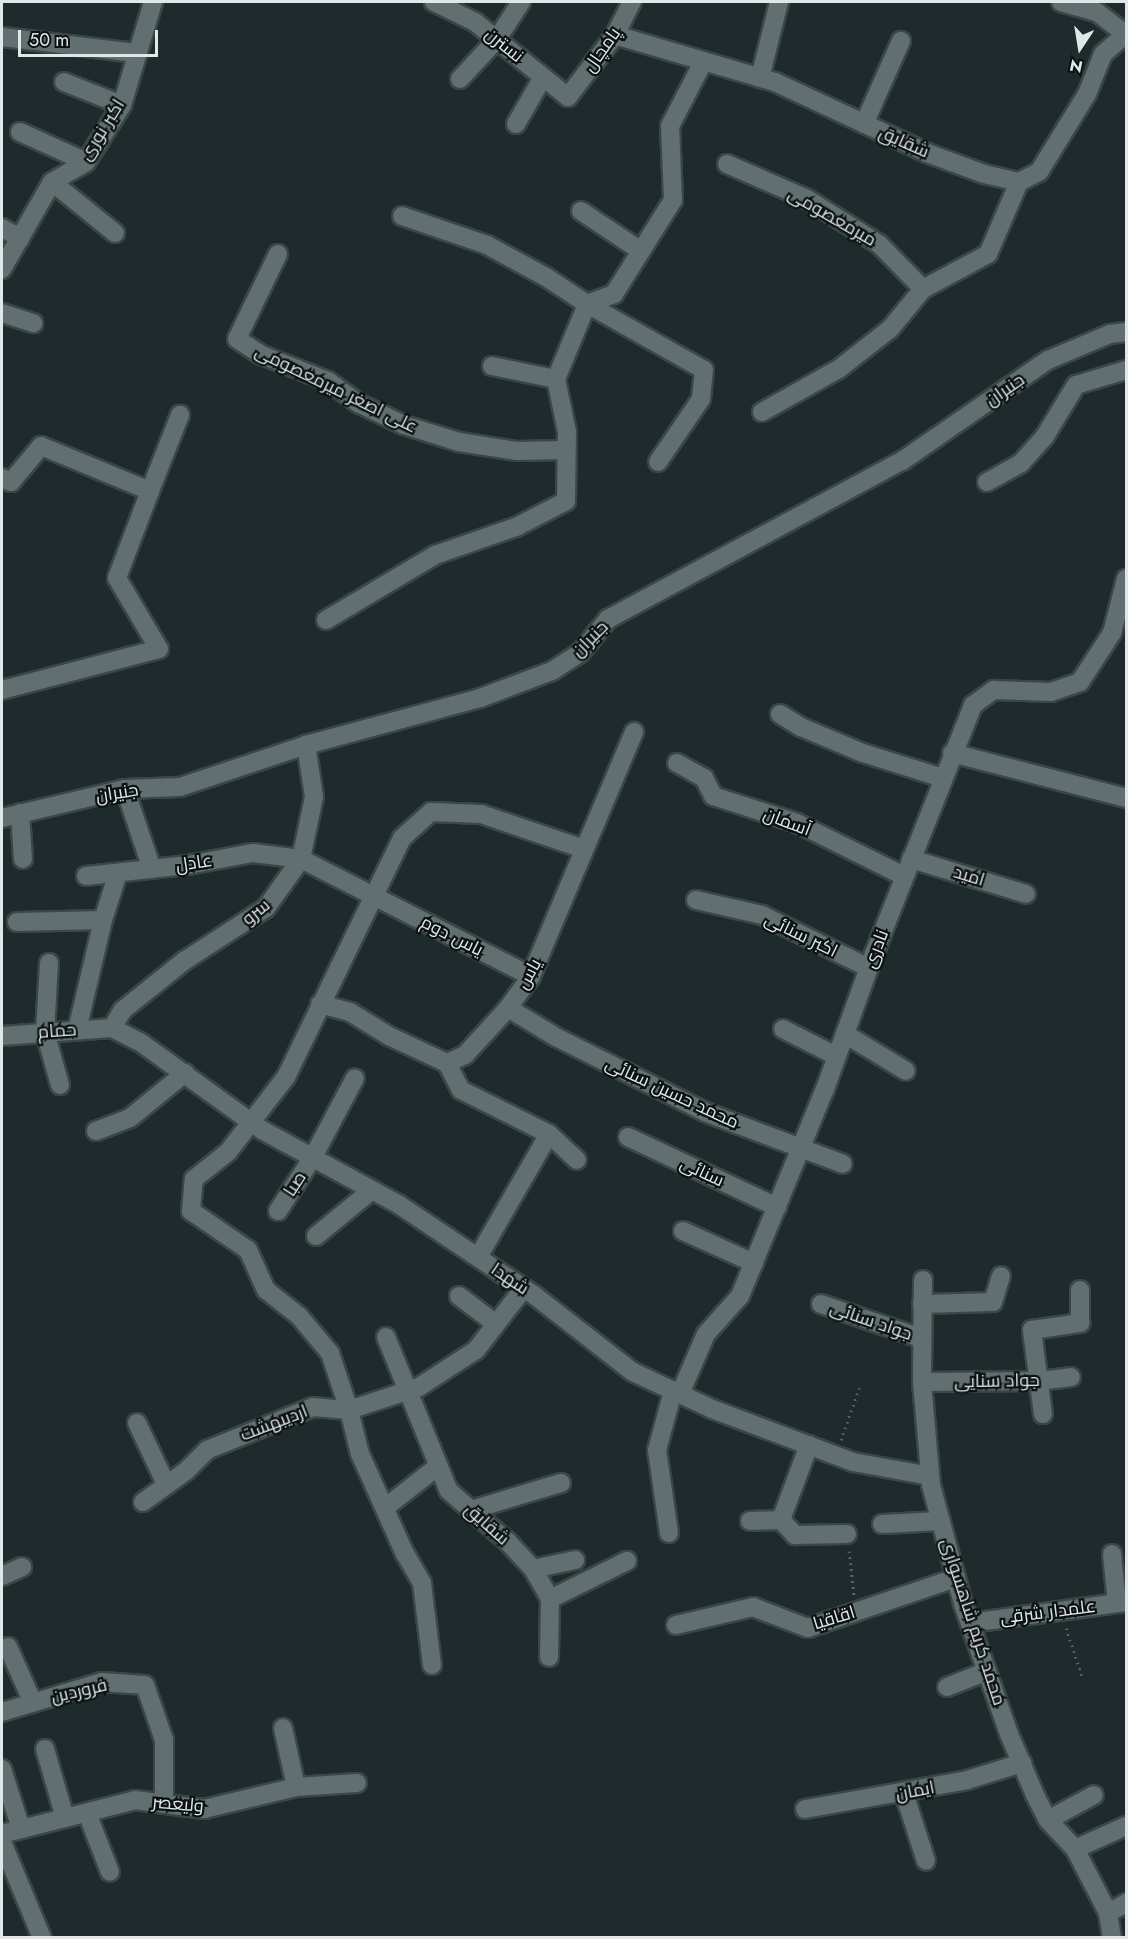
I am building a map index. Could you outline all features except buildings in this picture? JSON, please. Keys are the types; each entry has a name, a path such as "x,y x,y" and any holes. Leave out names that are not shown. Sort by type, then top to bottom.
{"street":[{"name":"اکبر نوری","path":"2,269 52,182 86,162 122,105 153,2"},
{"name":"نسترن","path":"434,2 475,22 568,97"},
{"path":"460,79 496,39 521,2"},
{"path":"760,78 779,2"},
{"path":"762,412 840,368 882,336 923,289 988,254 1019,182 1039,172 1087,94 1103,54 1126,34 1099,7 1061,2"},
{"name":"پامچال","path":"568,97 615,35 629,3"},
{"name":"شقایق","path":"615,35 760,78 965,167 1019,182"},
{"path":"2,37 136,53"},
{"path":"864,124 901,41"},
{"path":"326,620 435,555 516,527 566,501 567,432 556,379 587,304 614,294 673,200 670,126 703,62"},
{"path":"516,124 543,77"},
{"path":"64,82 122,105"},
{"path":"20,132 86,162"},
{"name":"میرمعصومی","path":"727,164 807,199 879,244 923,289"},
{"path":"52,182 115,234"},
{"path":"581,211 641,251"},
{"path":"402,216 488,245 704,370 701,399 658,462"},
{"path":"2,228 20,238"},
{"name":"علی اصغر میرمعصومی","path":"278,254 237,339 262,355 328,381 360,404 404,424 459,442 518,451 566,450"},
{"path":"2,313 33,323"},
{"name":"جنیران","path":"2,818 125,789 180,787 306,745 480,698 552,670 580,653 608,619 902,461 1048,360 1110,334 1126,332"},
{"path":"492,366 556,379"},
{"path":"987,482 1021,463 1045,436 1076,385 1126,370"},
{"path":"2,690 159,649 117,578 180,415"},
{"path":"2,478 11,482 41,446 150,492"},
{"name":"نادری","path":"669,1533 657,1450 676,1392 706,1334 740,1296 845,1034 868,968 952,753 973,705 994,690 1051,692 1080,682 1112,633 1126,579"},
{"path":"780,714 801,727 863,753 943,778"},
{"name":"یاس","path":"447,1063 465,1055 508,1008 531,976 634,732"},
{"name":"سرو","path":"112,1028 123,1010 184,961 266,908 301,859 314,797 306,745"},
{"path":"952,753 1126,798"},
{"name":"آسمان","path":"677,763 704,778 712,796 797,823 904,876"},
{"path":"125,789 152,869"},
{"path":"432,1665 422,1582 405,1554 360,1454 350,1410 330,1353 299,1316 266,1290 248,1250 192,1211 194,1179 228,1152 286,1077 402,838 431,812 481,814 584,849"},
{"path":"20,813 23,859"},
{"name":"عادل","path":"86,876 152,869 254,853 301,859 374,896"},
{"name":"امید","path":"911,859 1026,894"},
{"path":"77,1030 103,920 117,873"},
{"name":"یاس دوم","path":"374,896 531,976"},
{"name":"اکبر سنائی","path":"696,900 762,915 868,968"},
{"path":"17,922 103,920"},
{"path":"50,963 45,1032 60,1085"},
{"path":"320,1005 351,1012 389,1036 447,1063 461,1090 549,1134 577,1160"},
{"name":"محمد حسین سنائی","path":"508,1008 556,1037 705,1112 843,1164"},
{"name":"حمام","path":"2,1036 112,1028"},
{"name":"شهدا","path":"112,1028 140,1042 251,1122 398,1204 524,1288 633,1372 676,1392 853,1462 930,1476"},
{"path":"783,1029 836,1056"},
{"path":"845,1034 906,1071"},
{"path":"96,1131 130,1118 185,1073"},
{"name":"صبا","path":"278,1211 312,1157 355,1078"},
{"path":"478,1257 549,1134"},
{"name":"سنائی","path":"628,1137 777,1207"},
{"path":"316,1236 372,1190"},
{"path":"682,1231 754,1263"},
{"path":"922,1304 993,1302 1001,1276"},
{"name":"محمد کریم شاهسواری","path":"923,1280 922,1382 930,1476 956,1578 987,1671 1022,1763 1048,1820 1075,1849 1108,1913 1112,1938"},
{"name":"اردیبهشت","path":"143,1502 186,1471 207,1450 313,1407 350,1410 410,1393 476,1350 524,1288"},
{"path":"1043,1414 1032,1330 1080,1323 1080,1290"},
{"path":"459,1296 496,1324"},
{"name":"جواد سنائی","path":"821,1304 921,1338"},
{"name":"شقایق","path":"386,1337 410,1393 437,1467 449,1491 508,1542 532,1569 550,1599"},
{"name":"جواد سنایی","path":"922,1382 1040,1381 1071,1377"},
{"path":"137,1423 166,1484"},
{"path":"781,1520 809,1445"},
{"path":"386,1508 437,1467"},
{"path":"471,1510 561,1483"},
{"path":"750,1521 781,1520 795,1535 847,1534"},
{"path":"882,1524 941,1521"},
{"path":"1112,1554 1122,1602"},
{"path":"532,1569 575,1560"},
{"path":"549,1657 550,1599 627,1561"},
{"path":"2,1576 22,1567"},
{"name":"اقاقیا","path":"676,1625 753,1607 808,1628 956,1578"},
{"name":"علمدار شرقی","path":"970,1623 1122,1602"},
{"path":"8,1647 33,1703"},
{"path":"947,1687 987,1671"},
{"name":"فروردین","path":"2,1712 102,1682 145,1685 164,1740 164,1802"},
{"path":"283,1728 296,1786"},
{"path":"45,1749 64,1818"},
{"name":"ایمان","path":"805,1809 967,1780 1022,1763"},
{"path":"2,1769 21,1829"},
{"name":"ولیعصر","path":"2,1834 135,1800 204,1809 296,1786 357,1784"},
{"path":"904,1793 926,1861"},
{"path":"1048,1820 1094,1795"},
{"path":"87,1812 110,1872"},
{"path":"1075,1849 1126,1826"},
{"path":"2,1842 42,1938"},
{"path":"1108,1913 1126,1903"}],"path":[{"path":"836,1455 861,1383"},
{"path":"847,1534 856,1612"},
{"path":"1060,1609 1082,1676"}]}
